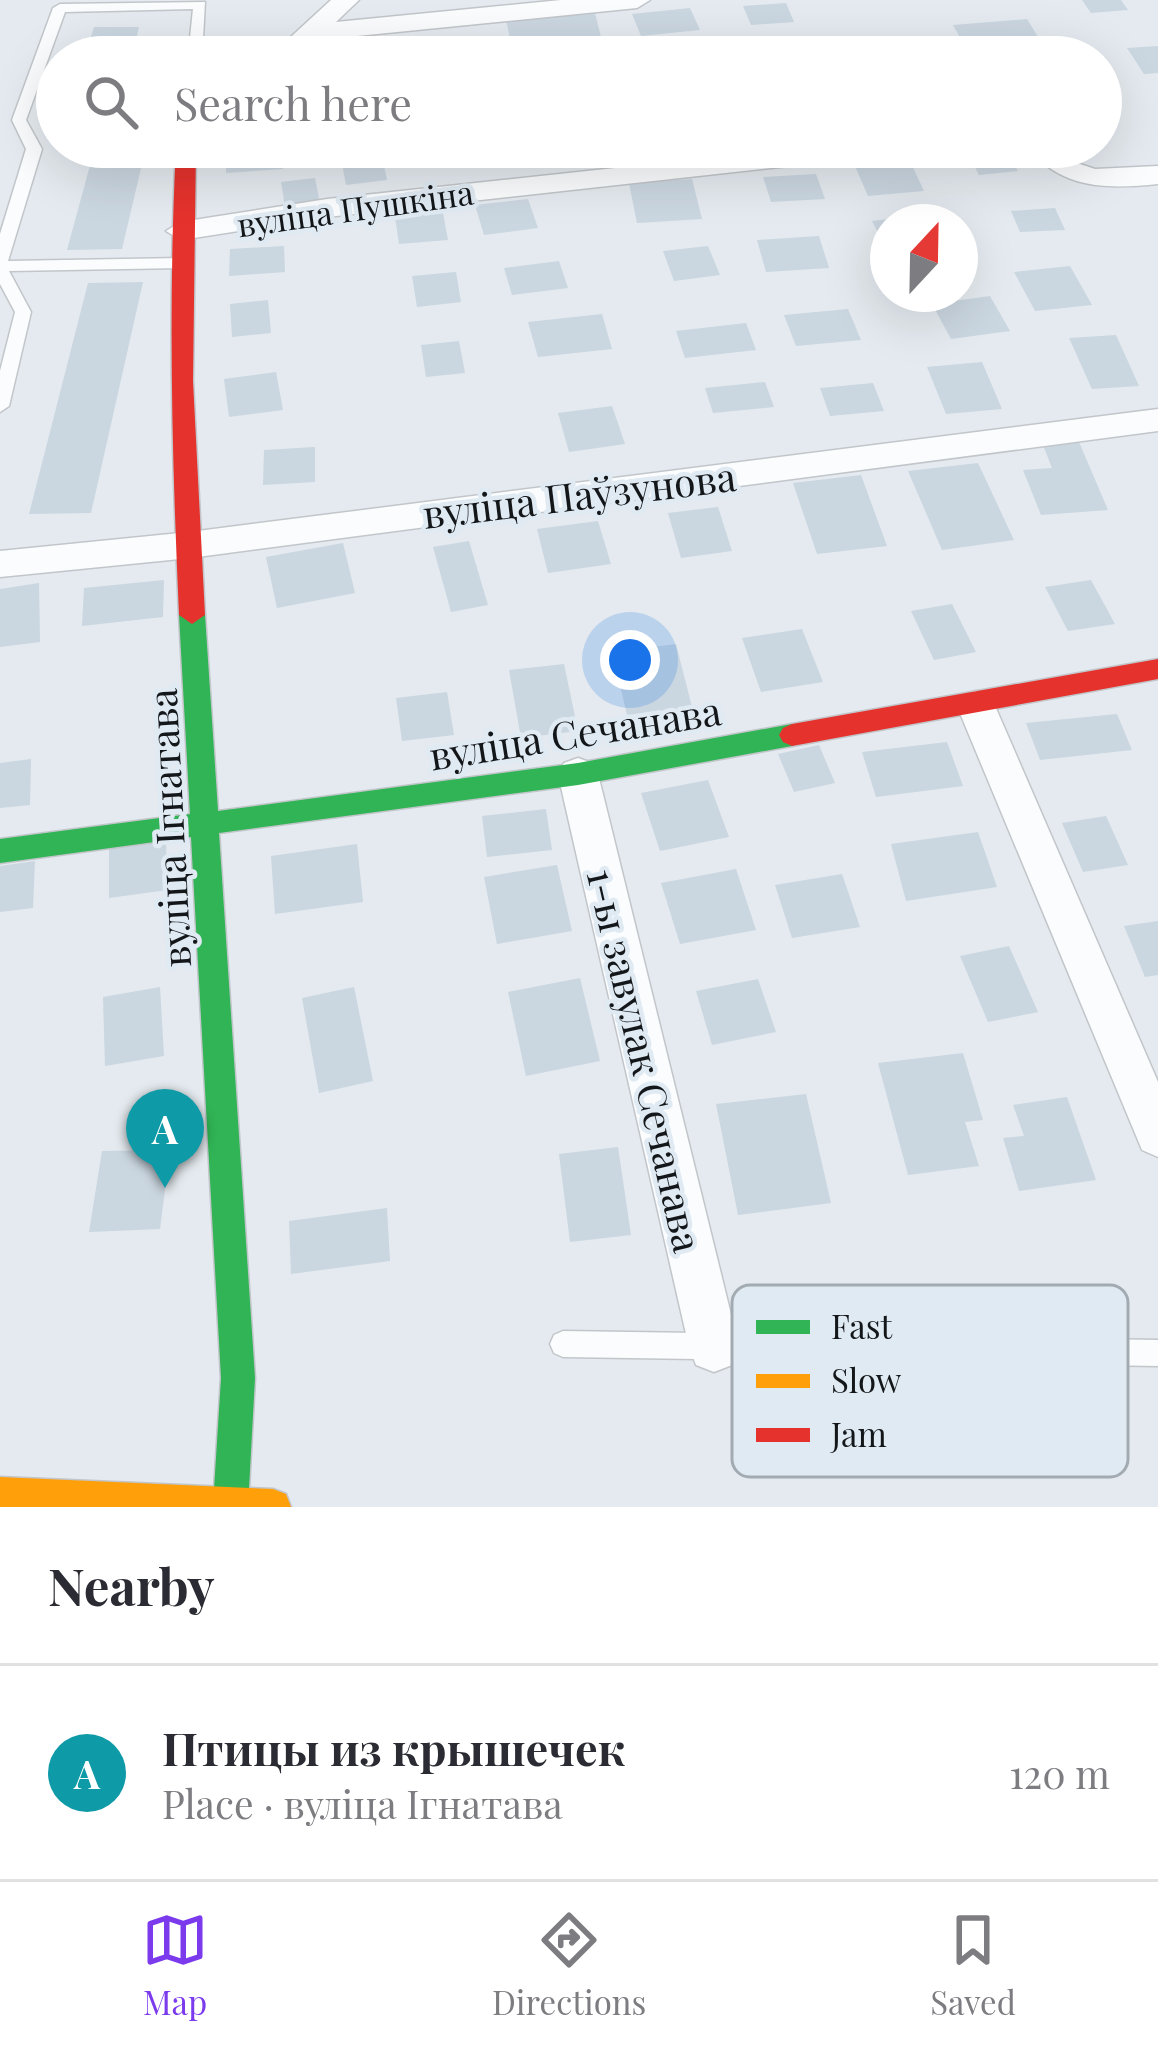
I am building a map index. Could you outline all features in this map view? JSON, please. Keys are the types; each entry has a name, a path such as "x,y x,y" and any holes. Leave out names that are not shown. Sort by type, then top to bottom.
{"street":[{"path":"305,36 346,0"},
{"path":"308,33 637,0"},
{"name":"вуліца Ігнатава","path":"185,168 181,231 190,544 238,1378 231,1505"},
{"name":"вуліца Пушкіна","path":"181,231 327,208 694,168"},
{"path":"1067,168 1097,182 1158,175"},
{"name":"вуліца Паўзунова","path":"0,565 1158,420"},
{"name":"вуліца Сечанава","path":"0,850 578,774 976,706 1158,669"},
{"path":"976,706 1158,1135"},
{"name":"1-ы завулак Сечанава","path":"578,774 714,1347"},
{"path":"0,1495 273,1507"}],"lane":[{"path":"50,36 60,8 200,3 197,36"},
{"path":"0,406 23,312 0,265 34,149 19,120 36,74"},
{"path":"0,265 182,263"},
{"path":"563,1344 732,1347"},
{"path":"1128,1354 1158,1354"}],"building":[{"path":"1082,0 1121,0 1128,10 1091,13"},
{"path":"786,3 794,22 751,25 743,6"},
{"path":"690,8 700,30 641,36 632,14"},
{"path":"595,13 601,36 510,36 506,20"},
{"path":"1027,19 1037,36 959,36 953,25"},
{"path":"94,27 139,27 137,36 91,36"},
{"path":"1158,46 1158,73 1144,74 1127,48"},
{"path":"89,168 141,168 122,249 67,250"},
{"path":"226,168 283,168 283,169 226,173"},
{"path":"343,168 384,168 387,180 346,185"},
{"path":"856,168 913,168 924,191 868,196"},
{"path":"975,168 1018,171 979,175"},
{"path":"816,174 825,199 771,202 763,177"},
{"path":"315,178 320,203 285,207 281,182"},
{"path":"692,179 702,219 637,223 629,183"},
{"path":"528,199 538,228 484,235 475,205"},
{"path":"1055,208 1065,230 1020,232 1011,211"},
{"path":"443,213 448,240 399,244 395,217"},
{"path":"819,236 829,268 766,272 757,240"},
{"path":"284,246 285,272 229,276 230,249"},
{"path":"708,246 720,275 674,281 663,251"},
{"path":"559,261 568,288 512,295 504,268"},
{"path":"1070,266 1092,305 1035,311 1014,272"},
{"path":"456,272 461,302 417,307 412,276"},
{"path":"143,282 91,513 29,514 88,283"},
{"path":"990,296 1010,331 951,339 936,312 978,312 978,298"},
{"path":"268,300 271,333 232,337 230,304"},
{"path":"848,309 861,340 796,346 784,315"},
{"path":"602,314 612,349 538,357 528,322"},
{"path":"746,323 756,350 685,358 676,331"},
{"path":"1116,335 1139,386 1092,389 1069,338"},
{"path":"459,341 465,373 426,377 421,345"},
{"path":"982,362 1002,409 946,414 927,367"},
{"path":"276,372 283,410 229,417 224,379"},
{"path":"765,382 774,407 713,413 705,388"},
{"path":"873,383 884,411 830,416 820,388"},
{"path":"612,406 625,444 569,452 558,413"},
{"path":"1079,442 1108,510 1041,515 1023,470 1052,468 1043,445"},
{"path":"315,447 315,482 263,485 264,450"},
{"path":"978,463 1014,540 942,550 908,471"},
{"path":"861,475 887,546 817,554 793,483"},
{"path":"718,507 732,551 681,558 668,513"},
{"path":"598,521 611,564 548,573 537,529"},
{"path":"469,541 488,605 451,612 433,547"},
{"path":"343,543 355,593 277,608 266,557"},
{"path":"164,580 163,617 82,626 84,588"},
{"path":"1091,580 1115,624 1068,631 1045,587"},
{"path":"39,583 40,642 0,647 0,589"},
{"path":"952,604 976,652 934,660 911,611"},
{"path":"802,629 823,682 761,692 742,638"},
{"path":"676,644 692,707 627,715 612,652"},
{"path":"564,664 578,731 521,738 509,670"},
{"path":"447,692 454,735 402,741 396,698"},
{"path":"1117,714 1132,750 1040,760 1026,723"},
{"path":"947,742 963,786 876,797 862,752"},
{"path":"819,745 835,783 794,792 778,754"},
{"path":"31,759 30,805 0,808 0,763"},
{"path":"708,780 729,837 660,851 641,793"},
{"path":"546,809 552,850 487,857 482,816"},
{"path":"1106,816 1128,865 1083,872 1062,823"},
{"path":"978,832 997,887 906,901 891,844"},
{"path":"166,839 167,890 109,898 109,847"},
{"path":"357,844 363,902 275,914 271,856"},
{"path":"35,861 33,908 0,912 0,866"},
{"path":"557,865 572,931 497,944 484,877"},
{"path":"736,869 756,930 680,944 661,883"},
{"path":"842,874 860,927 792,938 775,885"},
{"path":"1158,921 1158,975 1145,977 1124,926"},
{"path":"1009,946 1038,1012 988,1022 960,956"},
{"path":"580,978 600,1061 526,1076 508,992"},
{"path":"758,979 776,1032 712,1045 696,991"},
{"path":"160,987 164,1056 105,1066 103,997"},
{"path":"354,987 373,1081 319,1093 302,998"},
{"path":"963,1053 983,1120 965,1122 979,1166 908,1175 878,1063"},
{"path":"806,1094 831,1203 738,1215 716,1104"},
{"path":"1067,1097 1096,1180 1019,1191 1003,1138 1024,1136 1013,1105"},
{"path":"618,1147 631,1235 570,1242 559,1154"},
{"path":"170,1150 160,1229 89,1232 102,1151"},
{"path":"387,1208 390,1261 291,1274 289,1221"}],"traffic: fast":[{"path":"192,615 238,1378 231,1505"},
{"path":"0,851 578,774 792,735"}],"traffic: slow":[{"path":"0,1495 273,1507"}],"traffic: jam":[{"path":"185,168 182,381 192,615"},
{"path":"792,735 1158,669"}],"place":[{"name":"Птицы из крышечек","path":"165,1188"}]}
